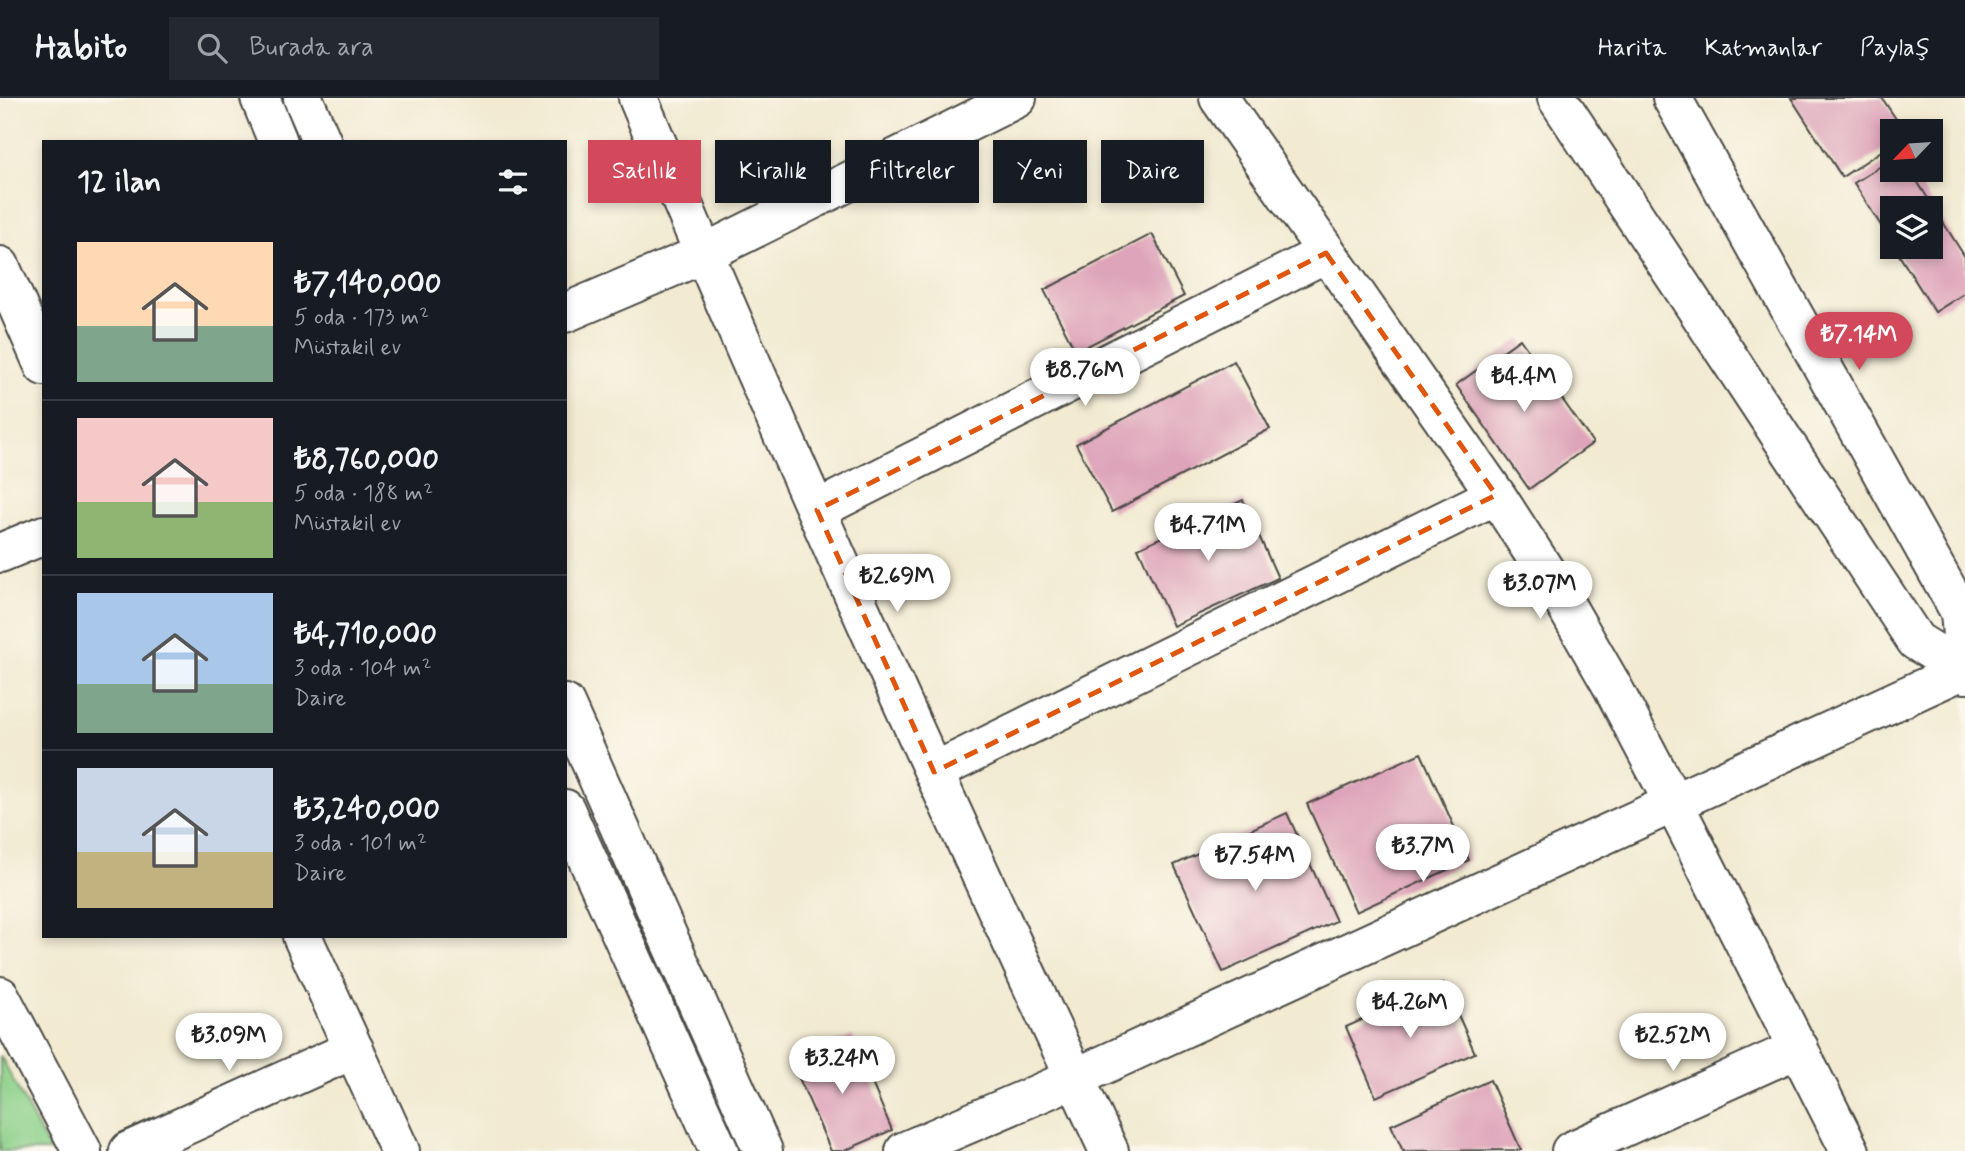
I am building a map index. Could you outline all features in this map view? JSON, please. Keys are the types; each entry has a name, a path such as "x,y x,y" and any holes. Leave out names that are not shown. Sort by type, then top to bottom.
{"street":[{"path":"260,98 277,140"},
{"path":"303,98 320,140"},
{"path":"638,98 703,254 934,772 1109,1151"},
{"path":"567,312 703,254 1017,98"},
{"path":"1219,98 1496,495 1554,585 1611,684 1673,802 1850,1151"},
{"path":"1557,98 1916,641 1964,671"},
{"path":"1672,98 1960,612 1964,671"},
{"path":"817,510 1325,253"},
{"path":"0,266 42,361"},
{"path":"934,772 1496,495"},
{"path":"0,553 42,535"},
{"path":"905,1151 1075,1078 1964,671"},
{"path":"567,709 762,1151"},
{"path":"567,813 719,1151"},
{"path":"303,938 401,1151"},
{"path":"0,996 82,1151"},
{"path":"1571,1151 1799,1048"},
{"path":"129,1151 354,1049"}],"highlighted area":[{"path":"1326,253 1496,495 934,772 817,510"}],"green space":[{"path":"0,1055 50,1151 0,1151"}],"building":[{"path":"1791,98 1882,98 1896,119 1880,119 1880,152 1842,177"},
{"path":"1880,167 1880,182 1918,182 1926,196 1880,196 1880,224 1854,183"},
{"path":"1943,222 1965,257 1965,293 1935,312 1902,259 1943,259"},
{"path":"1152,234 1184,296 1076,352 1044,290"},
{"path":"1520,339 1593,443 1529,489 1456,385"},
{"path":"1234,361 1270,429 1112,512 1076,444"},
{"path":"1243,500 1278,578 1173,626 1138,548"},
{"path":"1421,753 1469,860 1356,912 1307,804"},
{"path":"1287,813 1336,921 1223,972 1174,865"},
{"path":"1444,983 1475,1053 1376,1097 1346,1027"},
{"path":"852,1036 892,1130 844,1151 831,1151 792,1062"},
{"path":"1490,1080 1521,1150 1403,1151 1391,1125"}]}
